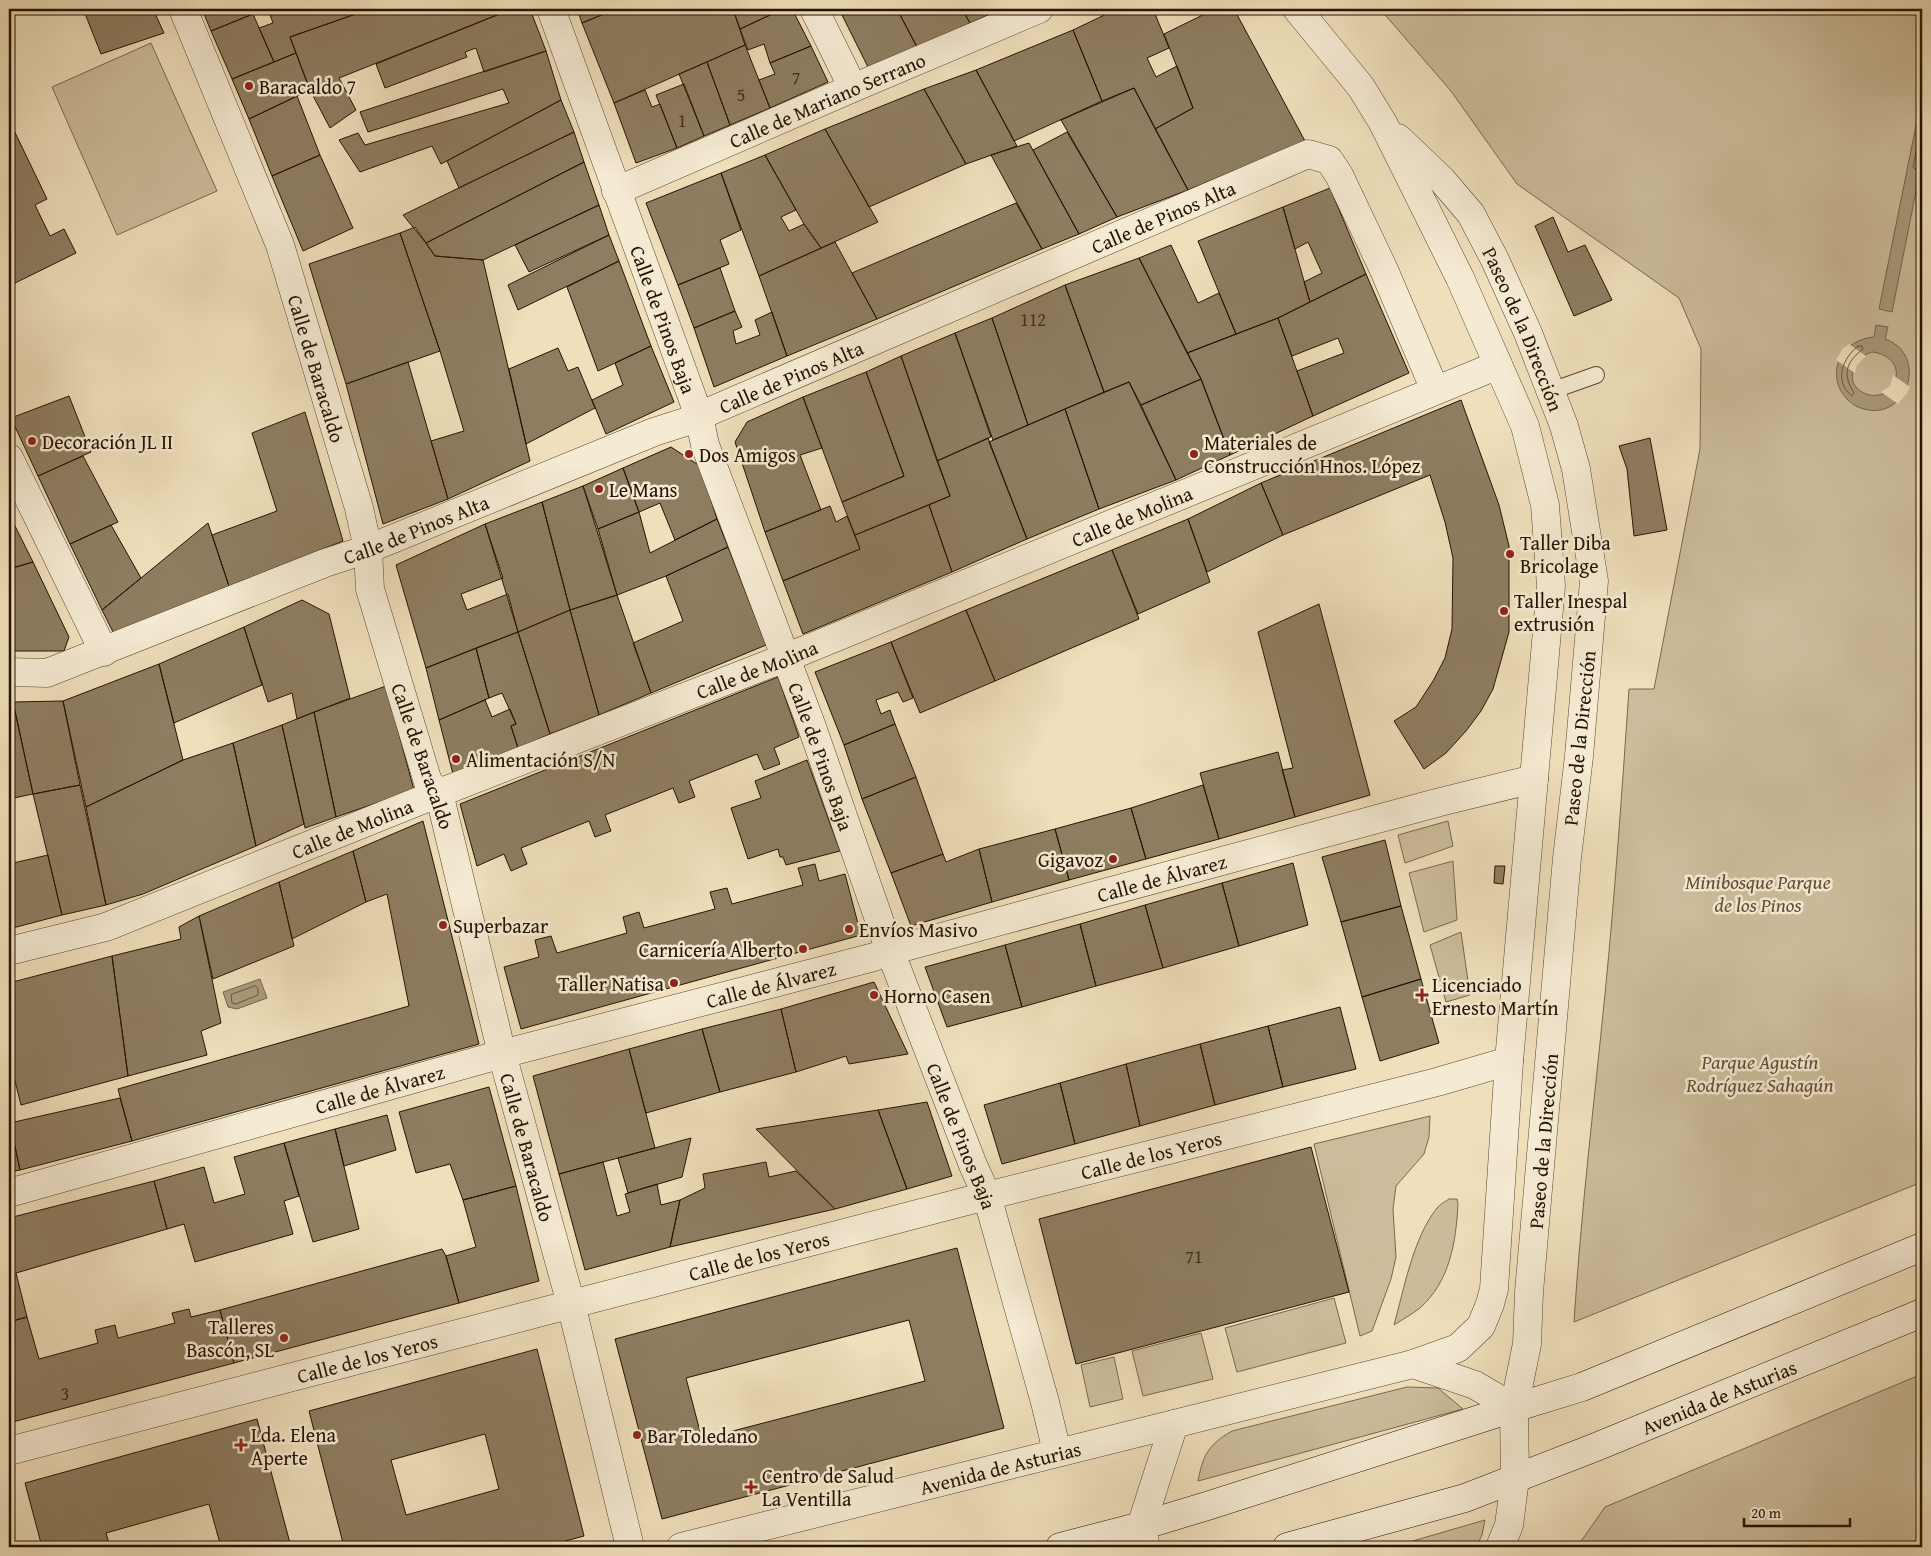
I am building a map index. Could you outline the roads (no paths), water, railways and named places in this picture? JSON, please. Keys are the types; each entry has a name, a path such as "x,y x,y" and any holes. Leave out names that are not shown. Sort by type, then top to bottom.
{"street":[{"name":"Calle de Baracaldo","path":"183,9 280,246 358,508 368,549 370,589 428,782 439,793 502,1054 571,1304 630,1547"},
{"name":"Calle de Pinos Baja","path":"550,9 699,416 705,445 815,736 890,951 973,1165 987,1196 1045,1402 1057,1452"},
{"path":"814,9 853,88"},
{"name":"Calle de Mariano Serrano","path":"616,192 1039,9"},
{"name":"Paseo de la Dirección","path":"1298,9 1361,87 1383,123 1460,278 1525,426 1545,504 1551,586 1509,1061 1496,1264 1490,1304 1481,1326 1458,1348 1413,1364"},
{"name":"Paseo de la Dirección","path":"1383,123 1442,180 1471,214 1506,283 1532,340 1564,426 1576,469 1594,581 1580,756 1567,858 1529,1292 1527,1344 1514,1408"},
{"name":"Calle de Pinos Alta","path":"9,672 47,673 104,652 326,562 368,549 654,432 699,416 1308,154 1329,160 1339,175 1384,270 1435,390"},
{"name":"Calle de Molina","path":"9,951 106,927 439,793 786,659 1498,365"},
{"path":"9,458 104,652"},
{"name":"Calle de Álvarez","path":"9,1193 502,1054 874,957 890,951 1440,802 1534,779"},
{"name":"Calle de los Yeros","path":"9,1451 987,1196 1437,1082 1509,1061"},
{"path":"1060,1547 1144,1537 1514,1408 1582,1388 1922,1247"},
{"name":"Avenida de Asturias","path":"1287,1547 1465,1498 1922,1313"},
{"path":"1413,1364 1475,1384 1514,1408"},
{"name":"Avenida de Asturias","path":"681,1547 1413,1364"},
{"path":"1500,1547 1508,1525 1515,1479 1514,1408"},
{"path":"1144,1537 1174,1424"}],"lane":[{"path":"1551,391 1596,375"}],"water":[{"path":"1922,96 1922,161 1892,312 1879,309"},
{"path":"1876,325 1888,327 1885,339 1899,347 1907,359 1909,373 1907,386 1900,398 1889,407 1875,410 1858,407 1849,401 1839,388 1837,375 1837,367 1844,352 1857,342 1874,337","holes":["1872,352 1891,360 1896,369 1895,381 1890,389 1882,394 1866,394 1859,390 1854,383 1852,375 1855,366 1862,357"]},
{"path":"260,979 267,998 237,1009 228,1007 223,992"}],"place":[{"name":"Baracaldo 7","path":"249,86"},
{"name":"Decoración JL II","path":"32,441"},
{"name":"Dos Amigos","path":"689,454"},
{"name":"Materiales de Construcción Hnos. López","path":"1194,454"},
{"name":"Le Mans","path":"599,489"},
{"name":"Taller Diba Bricolage","path":"1510,554"},
{"name":"Taller Inespal extrusión","path":"1504,611"},
{"name":"Alimentación S/N","path":"456,759"},
{"name":"Gigavoz","path":"1113,859"},
{"name":"Superbazar","path":"443,925"},
{"name":"Envíos Masivo","path":"849,929"},
{"name":"Carnicería Alberto","path":"803,949"},
{"name":"Taller Natisa","path":"674,983"},
{"name":"Horno Casen","path":"874,995"},
{"name":"Licenciado Ernesto Martín","path":"1422,995"},
{"name":"Talleres Bascón, SL","path":"284,1338"},
{"name":"Bar Toledano","path":"637,1435"},
{"name":"Lda. Elena Aperte","path":"241,1445"},
{"name":"Centro de Salud La Ventilla","path":"751,1487"}],"park label":[{"name":"Minibosque Parque de los Pinos","path":"1758,892"},
{"name":"Parque Agustín Rodríguez Sahagún","path":"1760,1072"}]}
